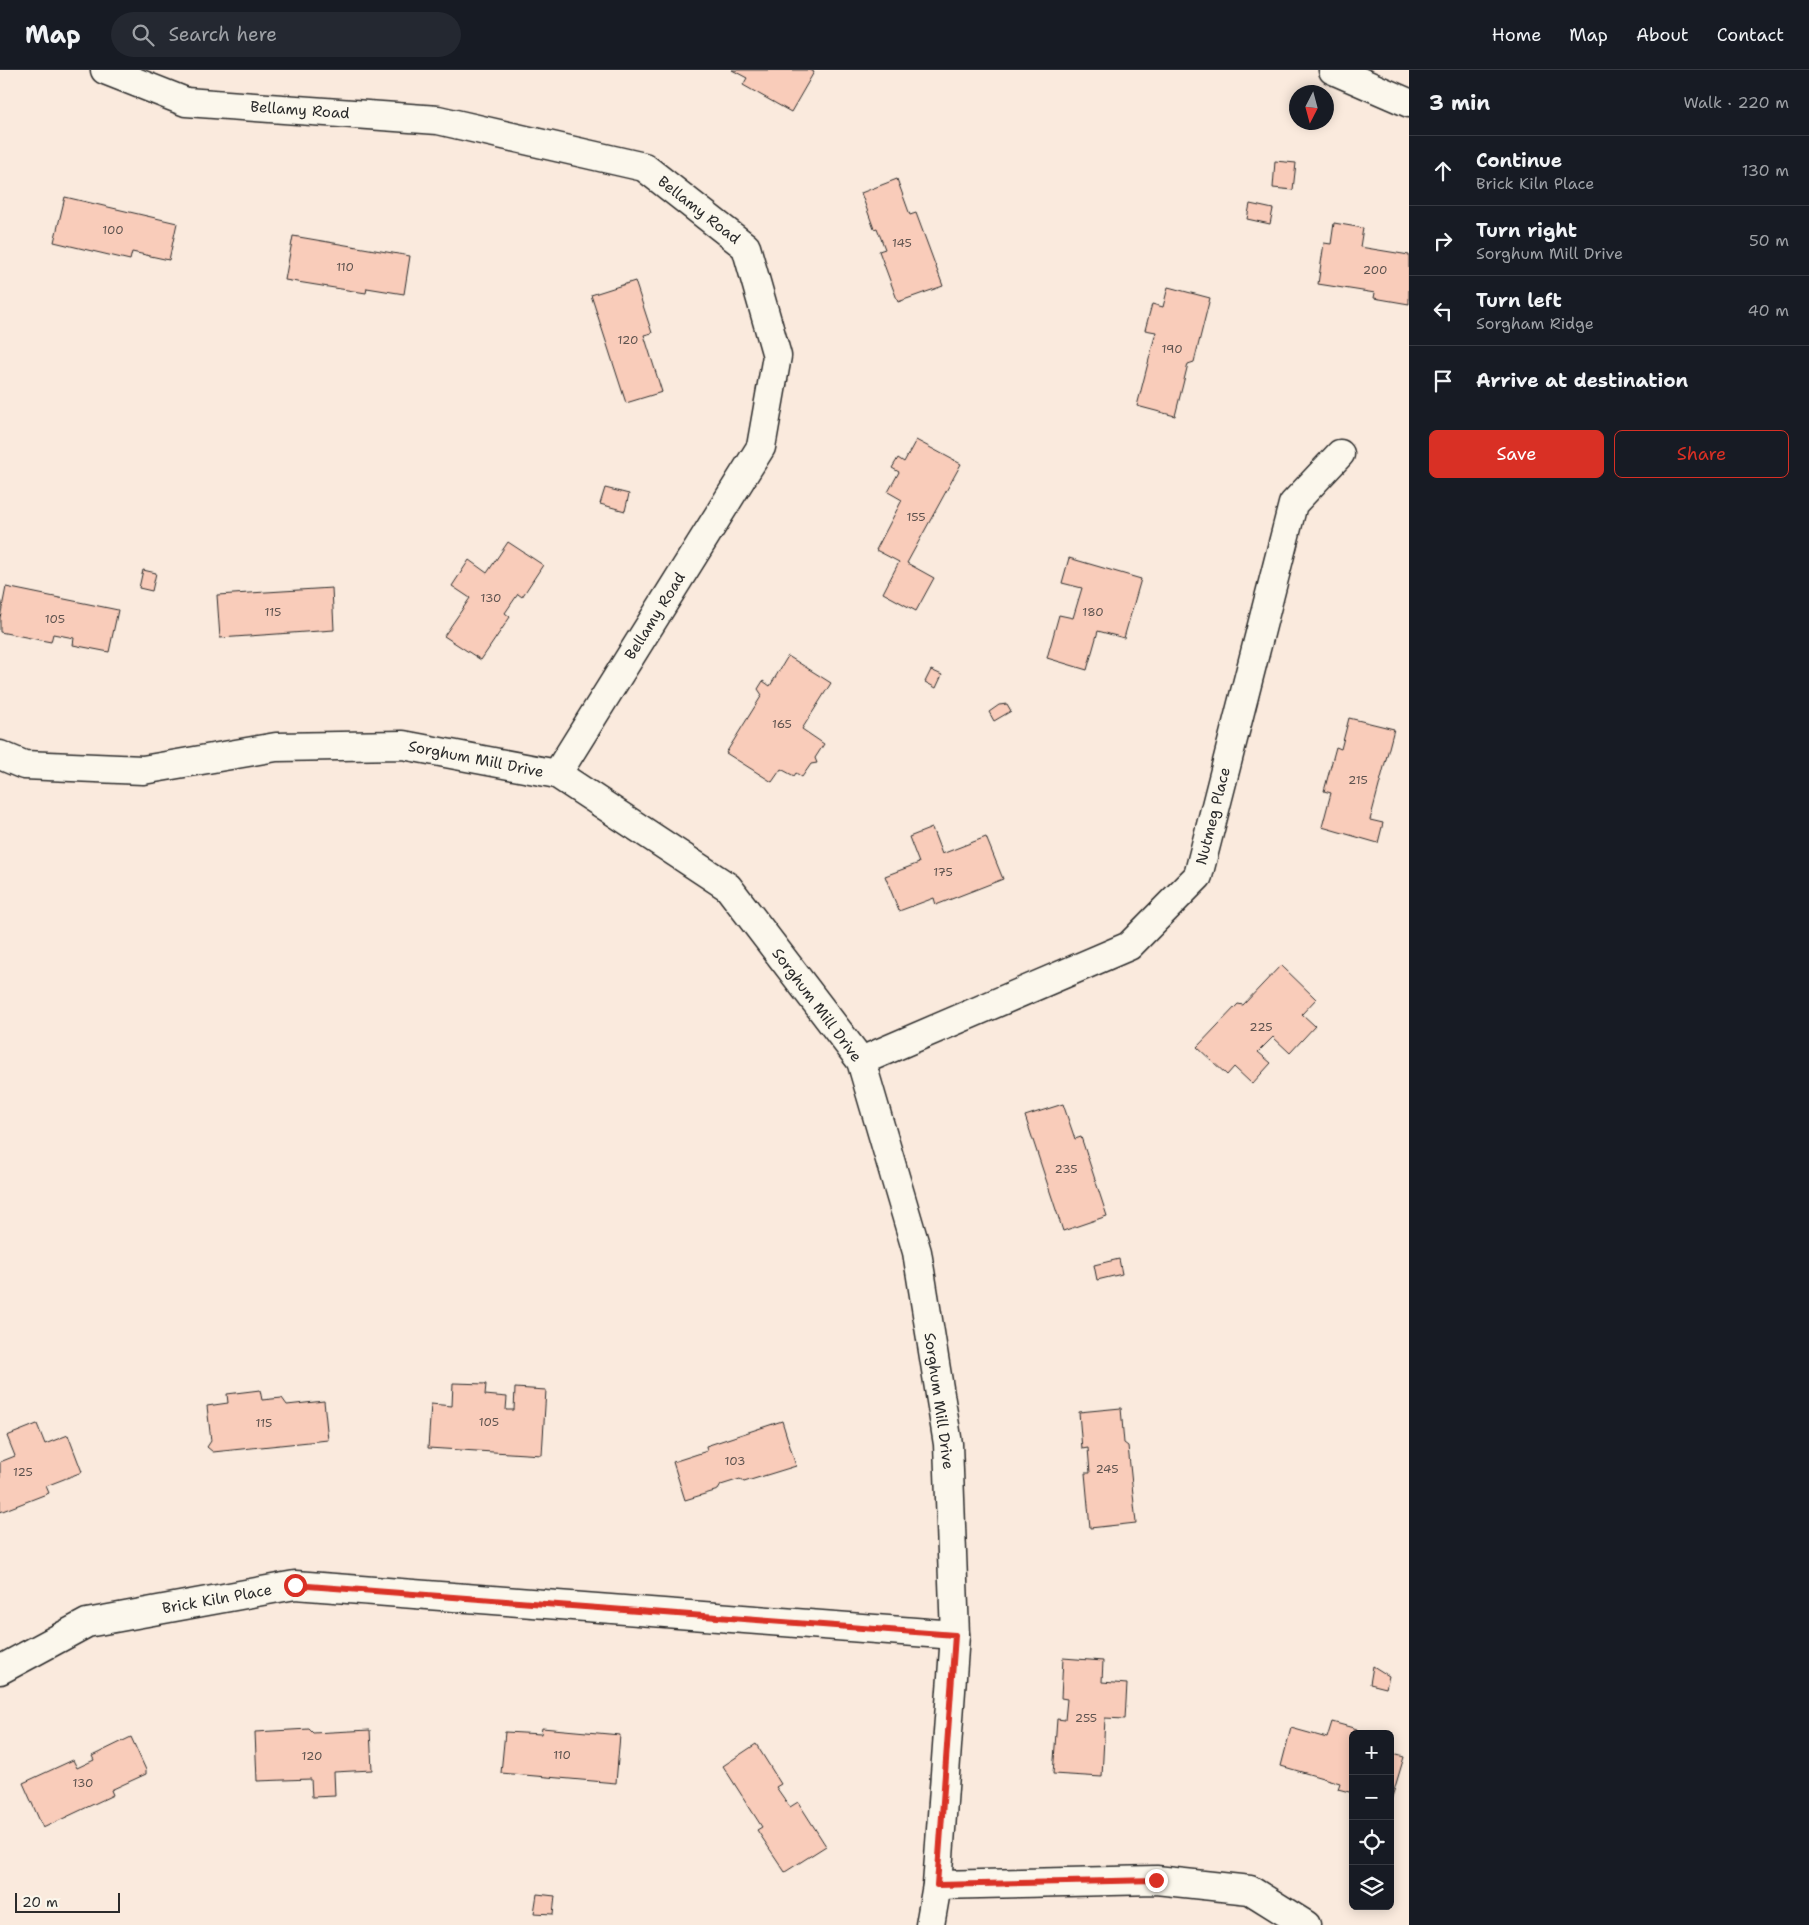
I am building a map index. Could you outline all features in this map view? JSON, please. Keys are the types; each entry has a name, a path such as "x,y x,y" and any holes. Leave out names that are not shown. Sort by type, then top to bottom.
{"street":[{"name":"Bellamy Road","path":"105,70 186,102 438,120 644,167 746,247 777,356 761,447 557,774"},
{"path":"1333,70 1409,103"},
{"name":"Nutmeg Place","path":"861,1061 1129,946 1198,876 1293,504 1340,454"},
{"name":"Sorghum Mill Drive","path":"0,755 24,765 143,770 276,747 403,745 557,774 728,887 861,1061 917,1252 948,1444 955,1635 937,1885 930,1925"},
{"name":"Brick Kiln Place","path":"0,1670 88,1623 295,1585 955,1635"},
{"path":"937,1885 1156,1880 1250,1890 1306,1925"}],"building":[{"path":"732,70 810,70 814,72 791,112 743,85 747,78"},
{"path":"1275,161 1296,163 1293,190 1273,188"},
{"path":"897,179 910,215 916,213 943,286 898,302 879,251 885,249 877,228 874,229 861,193"},
{"path":"65,197 177,223 169,260 132,252 130,260 54,242"},
{"path":"1250,204 1273,209 1270,224 1247,219"},
{"path":"1334,223 1363,228 1360,247 1409,255 1409,304 1374,298 1375,293 1318,284 1324,243 1331,244"},
{"path":"293,236 410,256 404,294 367,288 366,293 285,280"},
{"path":"635,281 652,333 644,335 662,392 626,403 591,295"},
{"path":"1168,287 1210,298 1194,362 1188,364 1175,416 1137,406 1156,332 1145,330 1152,304 1163,307"},
{"path":"916,440 961,464 907,563 934,578 916,611 883,593 899,562 876,550 902,500 888,492 899,472 892,468 898,458 904,462"},
{"path":"605,488 629,494 625,511 600,504"},
{"path":"508,542 543,565 522,597 518,594 505,613 510,617 481,660 444,636 470,598 452,586 469,560 487,573"},
{"path":"1069,558 1141,579 1124,638 1098,631 1087,670 1047,658 1059,615 1073,618 1082,588 1062,583"},
{"path":"143,570 156,573 152,591 139,588"},
{"path":"6,587 118,610 109,652 73,645 74,638 53,634 51,642 0,632 0,618"},
{"path":"332,588 334,630 220,638 217,595"},
{"path":"788,656 831,683 802,729 824,744 815,758 817,763 811,764 802,777 796,773 794,776 781,769 772,782 726,753 762,695 758,689 763,681 770,686"},
{"path":"931,670 942,675 936,688 925,682"},
{"path":"1007,704 1011,711 994,721 989,712 999,705"},
{"path":"1349,718 1394,729 1370,820 1383,823 1378,843 1322,827 1331,793 1324,791 1336,747 1341,749"},
{"path":"932,828 942,854 986,837 1003,879 936,905 934,898 899,911 885,876 919,863 909,837"},
{"path":"1281,965 1316,999 1302,1014 1315,1026 1290,1053 1273,1037 1258,1052 1271,1063 1252,1084 1234,1067 1227,1075 1197,1047 1238,1004 1243,1005"},
{"path":"1063,1104 1075,1139 1081,1137 1107,1216 1063,1231 1025,1116"},
{"path":"1119,1259 1122,1274 1097,1280 1094,1265"},
{"path":"453,1383 486,1384 485,1395 507,1397 506,1410 514,1410 515,1388 546,1390 542,1455 428,1448 431,1404 452,1406"},
{"path":"260,1390 262,1400 282,1398 287,1405 324,1401 328,1440 213,1452 207,1447 211,1441 207,1406 228,1403 227,1394"},
{"path":"1121,1408 1124,1443 1128,1446 1136,1523 1090,1528 1085,1473 1090,1473 1088,1448 1082,1449 1079,1412"},
{"path":"782,1421 796,1466 744,1482 740,1479 721,1485 718,1490 685,1500 673,1462 707,1451 706,1446"},
{"path":"37,1424 45,1444 68,1435 82,1472 46,1486 49,1493 0,1512 0,1462 15,1456 7,1436"},
{"path":"1063,1658 1103,1661 1102,1682 1127,1684 1125,1719 1105,1718 1102,1777 1053,1774 1057,1719 1065,1720 1067,1699 1061,1698"},
{"path":"1373,1666 1389,1676 1386,1688 1370,1684"},
{"path":"1332,1722 1357,1729 1349,1730 1349,1792 1338,1789 1340,1783 1281,1766 1291,1728 1327,1738"},
{"path":"542,1728 620,1735 616,1783 501,1773 505,1732 541,1734"},
{"path":"309,1729 313,1733 370,1730 372,1770 334,1772 335,1796 312,1797 311,1779 257,1781 255,1732"},
{"path":"131,1737 146,1770 146,1774 111,1790 113,1795 43,1828 23,1783 73,1760 77,1768 94,1760 92,1756"},
{"path":"756,1744 781,1784 776,1787 790,1807 798,1802 826,1846 785,1872 757,1830 762,1827 723,1766"},
{"path":"1394,1754 1404,1757 1394,1791"},
{"path":"537,1894 555,1896 553,1914 534,1913"}],"route":[{"path":"295,1585 955,1635 937,1885 1156,1880"}]}
